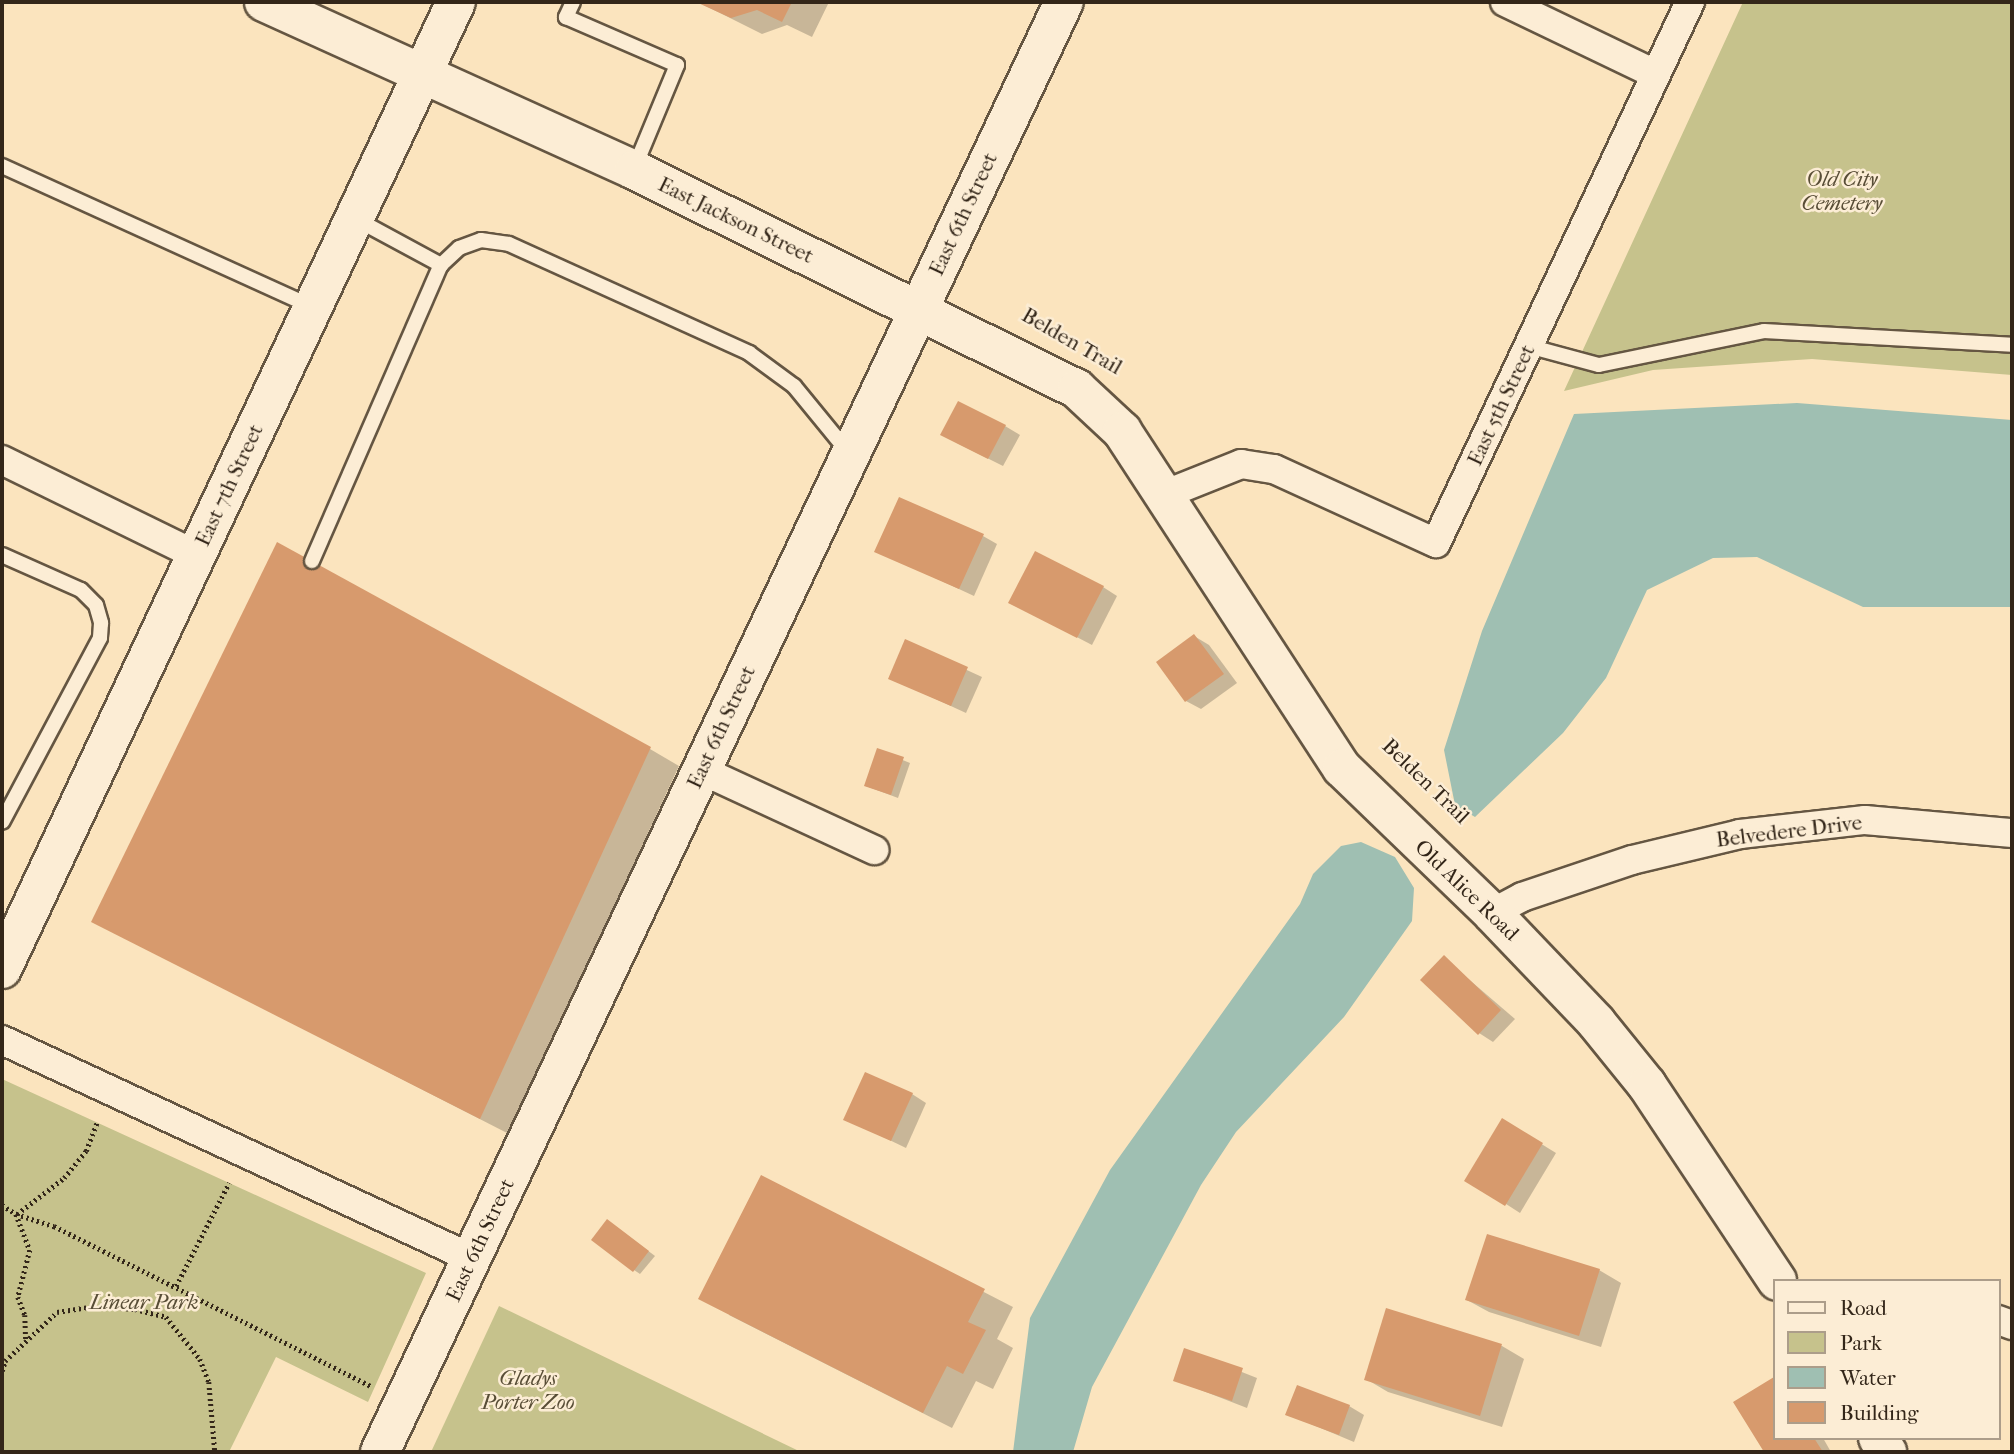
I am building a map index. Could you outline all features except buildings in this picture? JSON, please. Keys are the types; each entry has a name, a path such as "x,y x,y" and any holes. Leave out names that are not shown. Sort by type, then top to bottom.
{"main road":[{"name":"East Jackson Street","path":"264,2 634,170 1077,389 1122,431 1166,495"},
{"name":"East 7th Street","path":"2,969 456,2"},
{"name":"East 6th Street","path":"380,1452 1064,2"},
{"name":"Old Alice Road","path":"1166,495 1342,768 1492,913 1579,1003 1647,1085 1776,1279"}],"street":[{"path":"1505,2 1655,74"},
{"name":"East 5th Street","path":"1166,495 1241,464 1274,468 1436,543 1690,2"},
{"path":"2,460 196,555"},
{"path":"701,769 874,850"},
{"name":"Belvedere Drive","path":"1492,913 1522,897 1632,860 1740,834 1865,820 2012,833"},
{"path":"2,1040 471,1258"}],"lane":[{"path":"573,2 566,17 677,65 634,170"},
{"path":"2,166 313,307"},
{"path":"355,219 441,265"},
{"path":"312,561 441,265 459,248 481,240 509,244 749,353 794,386 850,454"},
{"path":"1528,346 1599,365 1764,331 2012,345"},
{"path":"2,555 81,590 96,605 101,623 100,638 2,822"}],"path":[{"path":"16,1214 64,1178 86,1151 97,1123"},
{"path":"176,1286 229,1183"},
{"path":"2,1205 16,1214 54,1226 382,1391"},
{"path":"16,1214 30,1250 18,1297 25,1315 26,1343"},
{"path":"2,1371 5,1361 57,1312 93,1307 135,1309 166,1317 200,1359 209,1382 215,1452"}],"green space":[{"name":"Old City Cemetery","path":"1743,2 2012,2 2012,375 1812,359 1653,370 1564,391"},
{"name":"Linear Park","path":"2,1079 426,1273 368,1402 276,1357 229,1452 2,1452"},
{"name":"Gladys Porter Zoo","path":"499,1306 801,1452 431,1452"}],"water":[{"path":"1797,403 2012,420 2012,607 1863,607 1757,557 1713,558 1647,590 1606,678 1563,733 1475,817 1455,805 1444,750 1482,631 1574,414"},
{"path":"1361,842 1395,857 1414,888 1412,921 1344,1017 1236,1132 1201,1185 1092,1387 1073,1452 1013,1452 1030,1318 1110,1170 1300,904 1313,874 1341,846"}]}
